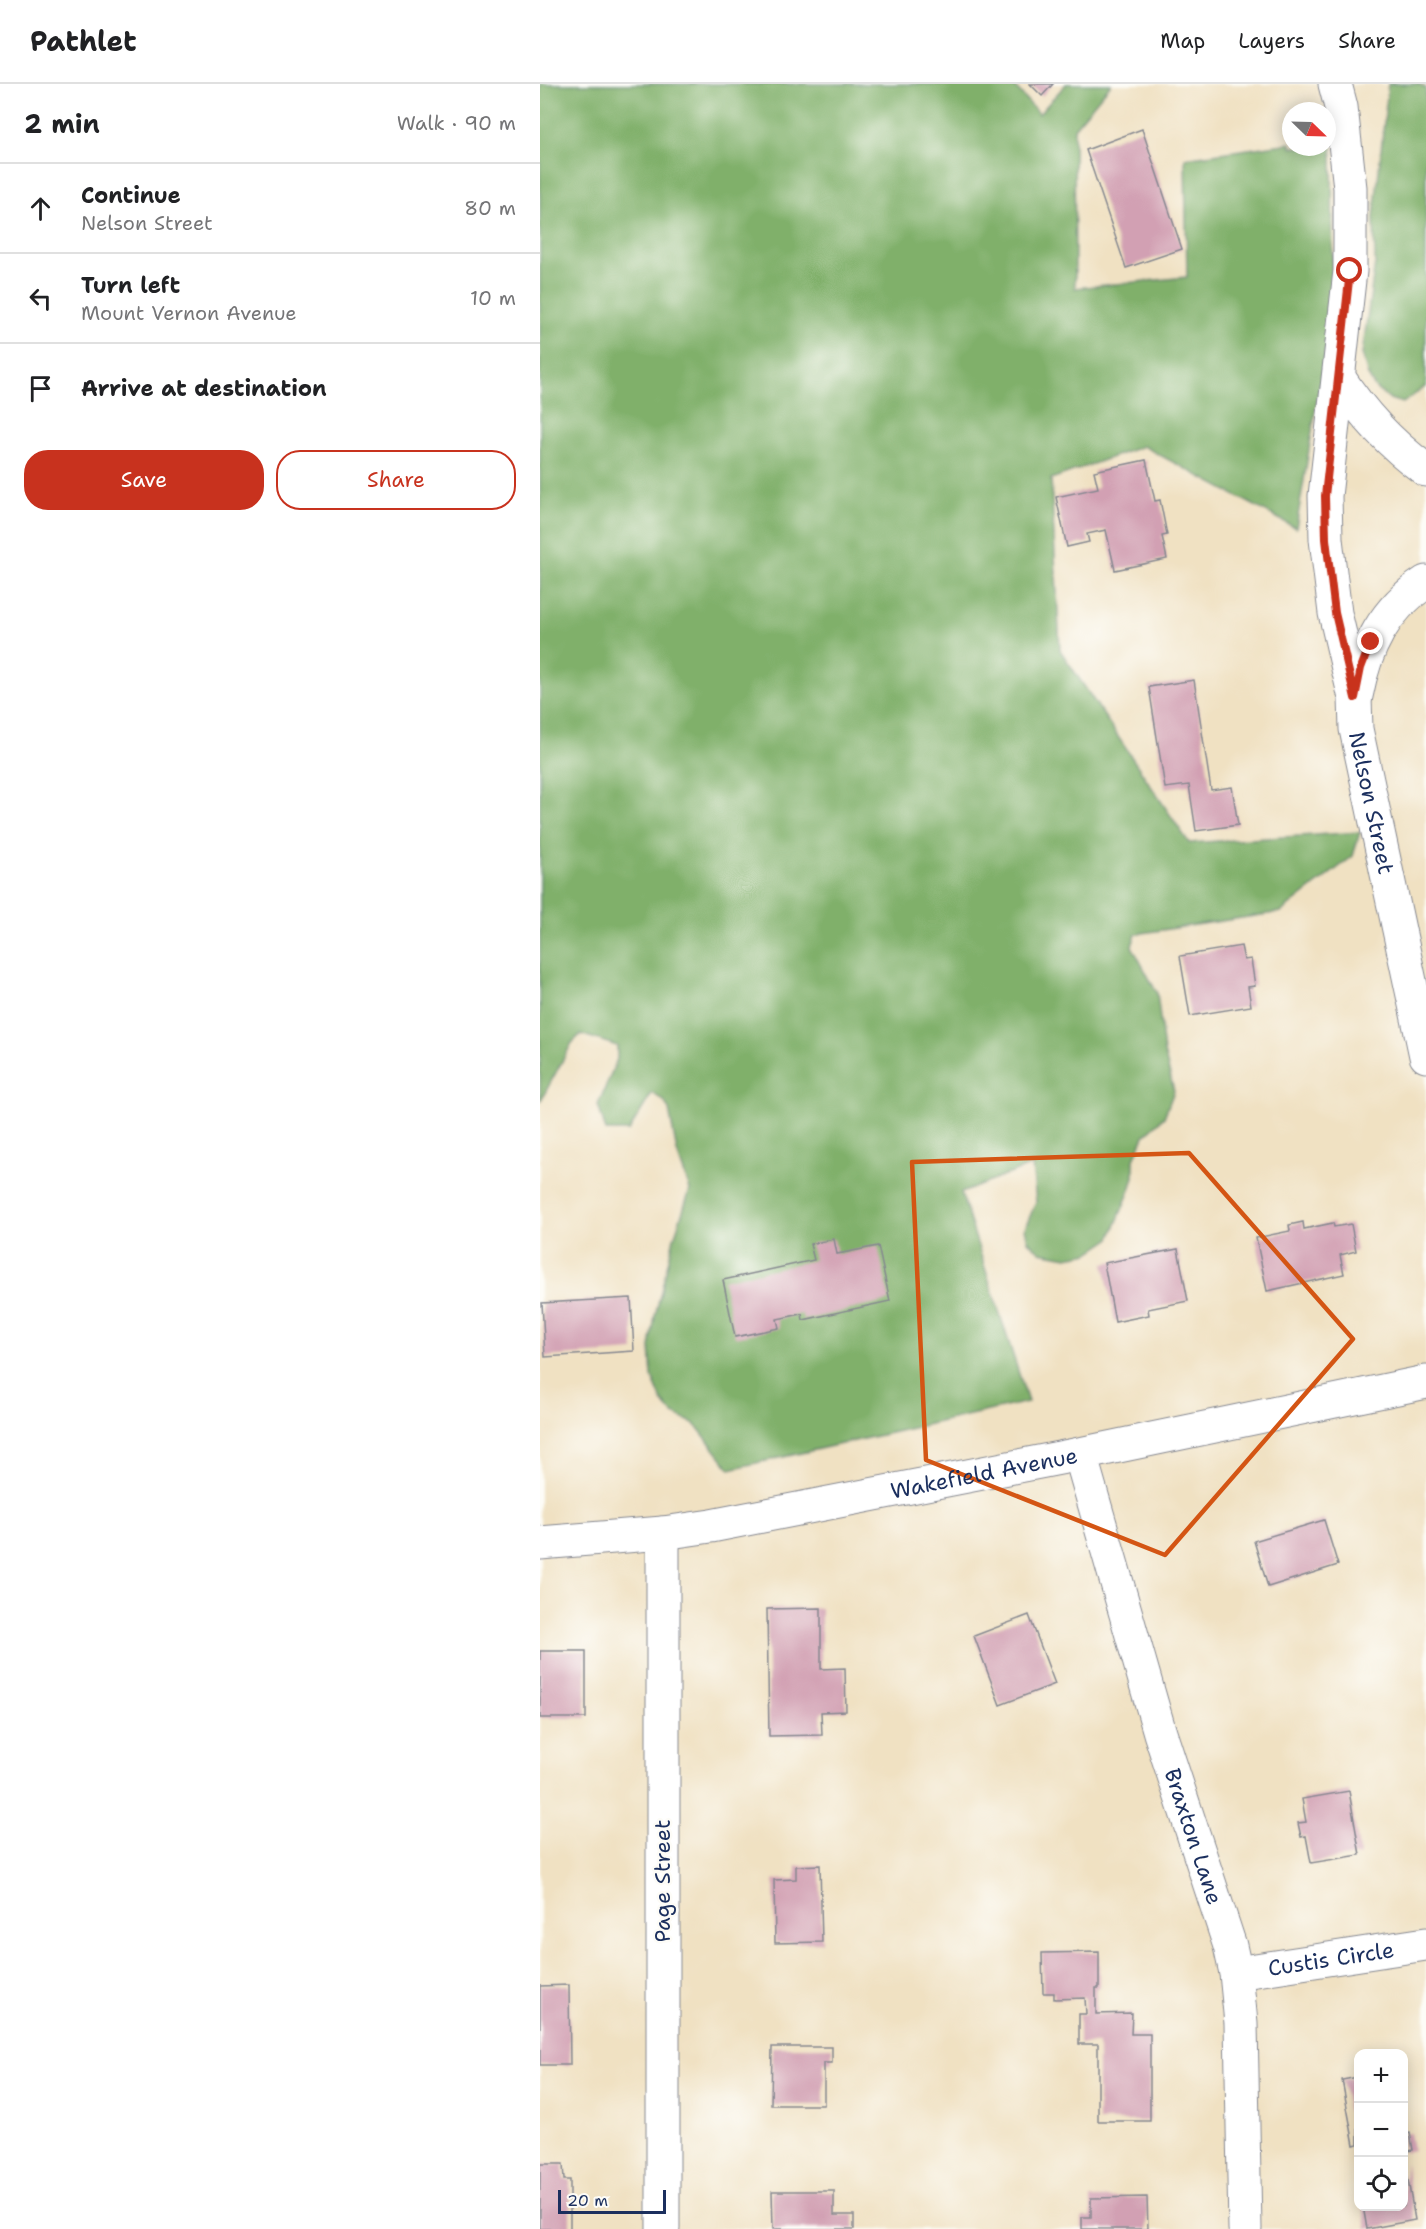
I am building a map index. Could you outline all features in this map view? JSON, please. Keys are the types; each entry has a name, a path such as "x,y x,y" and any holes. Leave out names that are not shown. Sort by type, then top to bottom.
{"street":[{"name":"Nelson Street","path":"1335,84 1341,107 1350,188 1350,271 1325,496 1326,539 1335,613 1355,698 1356,729 1426,1056"},
{"path":"1339,378 1357,406 1389,441 1426,470"},
{"path":"1355,698 1361,668 1371,642 1387,617 1413,590 1426,582"},
{"name":"Wakefield Avenue","path":"540,1543 663,1533 711,1526 1080,1454 1426,1382"},
{"name":"Braxton Lane","path":"1080,1454 1160,1733 1230,1946 1236,1973 1241,2023 1245,2229"},
{"name":"Page Street","path":"663,1533 661,1863 663,2229"},
{"name":"Custis Circle","path":"1236,1973 1426,1944"}],"highlighted area":[{"path":"1189,1153 1353,1339 1165,1555 926,1460 912,1162"}],"green space":[{"path":"540,84 1012,84 1039,114 1066,84 1111,84 1074,128 1075,288 1187,277 1185,158 1282,144 1282,156 1332,156 1333,306 1296,528 1143,446 1051,479 1060,650 1189,843 1360,832 1353,856 1281,912 1136,934 1132,946 1157,993 1164,1052 1174,1091 1164,1117 1144,1136 1134,1159 1134,1177 1110,1239 1089,1253 1067,1257 1040,1252 1028,1241 1025,1228 1036,1202 1032,1165 961,1193 1028,1402 730,1469 695,1424 673,1414 662,1401 652,1377 650,1347 655,1316 674,1238 690,1190 677,1152 669,1110 664,1101 652,1093 629,1131 606,1131 598,1105 617,1059 617,1046 581,1034 572,1043 540,1102"},
{"path":"1388,84 1418,84 1426,88 1426,386 1403,403 1389,399 1376,389 1368,376 1362,354 1375,263 1374,217"}],"building":[{"path":"1030,84 1053,84 1042,96"},
{"path":"1142,129 1182,249 1126,268 1086,150"},
{"path":"1146,460 1155,501 1160,500 1167,535 1162,536 1167,559 1115,570 1106,530 1087,534 1089,542 1067,547 1056,497 1098,488 1094,471"},
{"path":"1194,680 1211,790 1232,787 1238,825 1196,831 1189,785 1165,788 1149,687"},
{"path":"1241,946 1244,960 1251,959 1255,986 1248,987 1251,1006 1190,1016 1180,956"},
{"path":"1303,1222 1304,1229 1333,1223 1334,1227 1351,1224 1356,1251 1340,1255 1344,1274 1267,1291 1256,1238 1290,1231 1289,1225"},
{"path":"834,1239 837,1254 878,1246 890,1301 803,1320 802,1314 777,1319 779,1328 735,1337 723,1280 814,1260 810,1244"},
{"path":"1178,1249 1188,1301 1148,1309 1149,1315 1115,1322 1104,1263"},
{"path":"631,1298 634,1351 545,1357 542,1303"},
{"path":"1324,1520 1338,1565 1268,1587 1254,1541"},
{"path":"821,1608 821,1669 845,1668 846,1711 821,1712 822,1735 769,1736 767,1609"},
{"path":"1029,1615 1055,1684 1000,1705 974,1636"},
{"path":"540,1651 586,1651 586,1718 540,1718"},
{"path":"1349,1791 1360,1855 1311,1863 1306,1836 1301,1837 1298,1823 1306,1822 1302,1799"},
{"path":"820,1865 822,1942 775,1943 774,1880 796,1879 796,1866"},
{"path":"1099,1952 1096,2014 1132,2013 1131,2034 1150,2034 1150,2121 1098,2121 1098,2044 1079,2044 1079,2014 1086,2014 1085,1998 1054,1999 1054,1993 1043,1993 1042,1953"},
{"path":"569,1985 570,2065 540,2065 540,1986"},
{"path":"772,2047 832,2047 832,2063 824,2063 824,2105 771,2105"},
{"path":"1354,2078 1354,2145 1342,2080"},
{"path":"1408,2133 1410,2133 1413,2150 1408,2151"},
{"path":"540,2164 563,2164 564,2180 570,2180 570,2229 540,2229"},
{"path":"1408,2180 1415,2220 1367,2229 1364,2211 1408,2211"},
{"path":"772,2191 834,2191 834,2215 854,2215 854,2229 773,2229"},
{"path":"1147,2197 1148,2229 1082,2229 1082,2217 1091,2217 1091,2198"}],"route":[{"path":"1350,271 1325,496 1326,539 1335,613 1355,698 1361,668 1371,642"}]}
